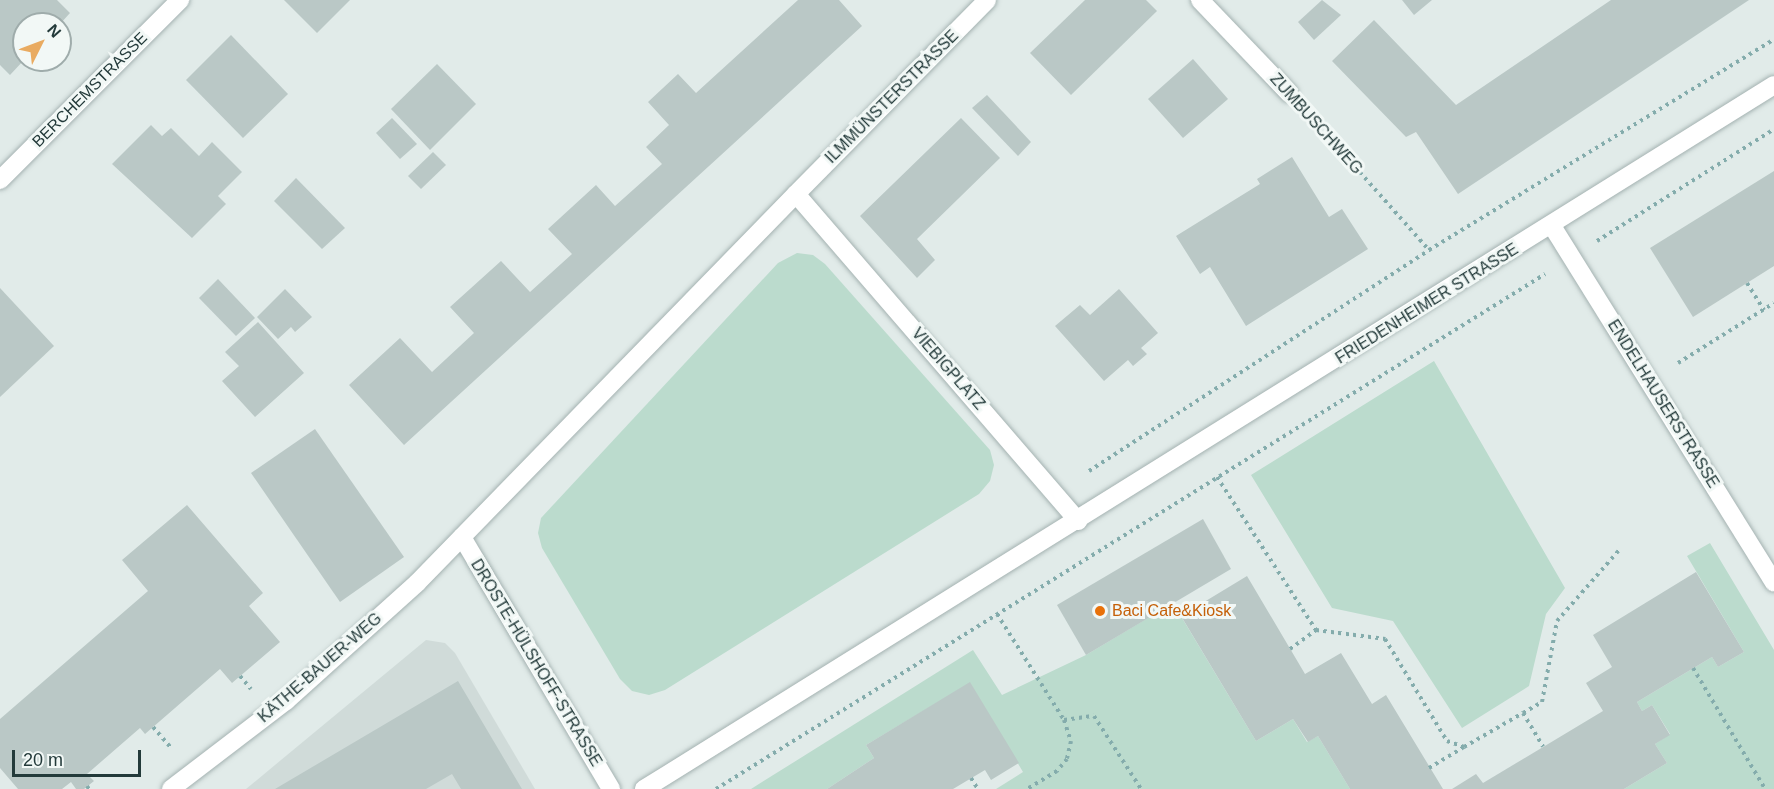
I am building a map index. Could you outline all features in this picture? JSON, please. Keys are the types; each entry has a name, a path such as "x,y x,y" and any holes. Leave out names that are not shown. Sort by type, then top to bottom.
{"street":[{"name":"BERCHEMSTRASSE","path":"0,180 180,0"},
{"name":"ILMMÜNSTERSTRASSE","path":"796,194 987,0"},
{"name":"ZUMBUSCHWEG","path":"1200,0 1289,93"},
{"name":"FRIEDENHEIMER STRASSE","path":"1078,521 1774,85"},
{"name":"VIEBIGPLATZ","path":"796,194 1078,521"},
{"path":"462,537 796,194"},
{"name":"ENDELHAUSERSTRASSE","path":"1552,226 1774,583"},
{"path":"644,789 1078,521"},
{"name":"KÄTHE-BAUER-WEG","path":"171,789 286,700 462,537"},
{"name":"DROSTE-HÜLSHOFF-STRASSE","path":"462,537 611,789"}],"path":[{"path":"1055,493 1429,250 1774,39"},
{"name":"ZUMBUSCHWEG","path":"1289,93 1429,250"},
{"path":"716,789 1774,129"},
{"path":"1747,283 1764,310"},
{"path":"1678,363 1774,303"},
{"path":"1217,477 1316,630"},
{"path":"1429,768 1542,702 1557,621 1620,549"},
{"path":"997,614 1064,720 1071,741 1067,759 1057,771 1027,789"},
{"path":"1290,649 1316,630 1385,639 1447,741 1464,747"},
{"path":"1693,668 1765,789"},
{"path":"1523,713 1543,746"},
{"path":"1064,720 1094,716 1141,789"},
{"path":"971,778 978,789"}],"shaded area":[{"path":"426,640 445,643 455,653 535,789 246,789"}],"green space":[{"path":"797,253 813,255 825,264 990,450 994,465 990,481 979,494 665,690 649,695 632,691 620,679 542,548 538,533 541,518 778,263"},
{"path":"1434,361 1565,588 1546,614 1529,686 1462,728 1393,621 1332,608 1251,475"},
{"path":"1710,543 1774,650 1774,789 1624,789 1667,763 1655,744 1670,734 1652,705 1642,711 1637,702 1712,657 1718,667 1744,652 1687,556"},
{"path":"1173,603 1256,741 1293,719 1307,742 1318,736 1350,789 996,789 1023,772 970,683 866,745 874,758 827,789 751,789 973,650 1002,695 1086,655"}],"building":[{"path":"0,0 57,0 69,12 12,12 13,72 10,75 0,65"},
{"path":"284,0 350,0 317,33"},
{"path":"798,0 839,0 862,26 404,445 349,385 400,338 432,372 474,333 450,307 501,261 530,292 572,254 548,229 596,185 615,206 662,164 646,147 669,125 648,102 678,74 696,93"},
{"path":"1085,0 1146,0 1157,11 1071,95 1030,53"},
{"path":"1322,0 1341,15 1314,40 1298,22"},
{"path":"1402,0 1432,0 1414,15"},
{"path":"1611,0 1749,0 1458,194 1416,132 1406,137 1332,61 1374,20 1456,105"},
{"path":"231,35 288,94 243,138 186,80"},
{"path":"1193,59 1228,99 1183,138 1148,99"},
{"path":"437,64 476,104 430,150 391,109"},
{"path":"987,95 1031,142 1018,156 972,108"},
{"path":"392,118 417,144 400,159 376,133"},
{"path":"961,118 1000,158 917,239 935,260 917,278 860,216"},
{"path":"151,125 162,136 171,128 199,156 212,142 242,172 218,196 226,204 192,238 112,164"},
{"path":"433,152 446,165 421,189 408,176"},
{"path":"1292,157 1329,217 1342,209 1368,249 1246,326 1210,267 1200,274 1176,236 1260,184 1257,179"},
{"path":"1774,171 1774,266 1693,317 1650,248"},
{"path":"296,178 345,228 322,249 274,201"},
{"path":"218,279 255,318 236,336 199,298"},
{"path":"0,288 54,346 0,397"},
{"path":"285,289 312,317 295,332 291,327 278,339 257,317"},
{"path":"1119,289 1158,333 1141,348 1147,354 1133,366 1128,360 1104,381 1055,326 1080,305 1090,315"},
{"path":"258,322 304,373 255,417 222,381 239,366 225,352"},
{"path":"315,429 404,557 340,602 251,473"},
{"path":"187,505 263,593 249,606 280,642 232,683 220,669 145,734 140,728 87,774 94,781 84,789 76,789 71,782 62,789 18,789 0,768 0,719 148,591 122,560"},
{"path":"1203,519 1231,569 1086,655 1057,605"},
{"path":"1696,572 1744,652 1718,667 1712,657 1637,702 1642,711 1652,705 1670,735 1655,744 1667,763 1624,789 1452,789 1476,774 1483,783 1603,711 1586,683 1612,667 1593,635"},
{"path":"1247,576 1305,674 1341,653 1372,704 1386,695 1443,789 1350,789 1318,736 1308,742 1293,719 1256,741 1181,616"},
{"path":"458,681 522,789 461,789 452,774 426,789 275,789"},
{"path":"970,682 1019,763 991,780 985,770 953,789 827,789 874,758 866,745"}],"place":[{"name":"Baci Cafe&Kiosk","path":"1100,611"}]}
